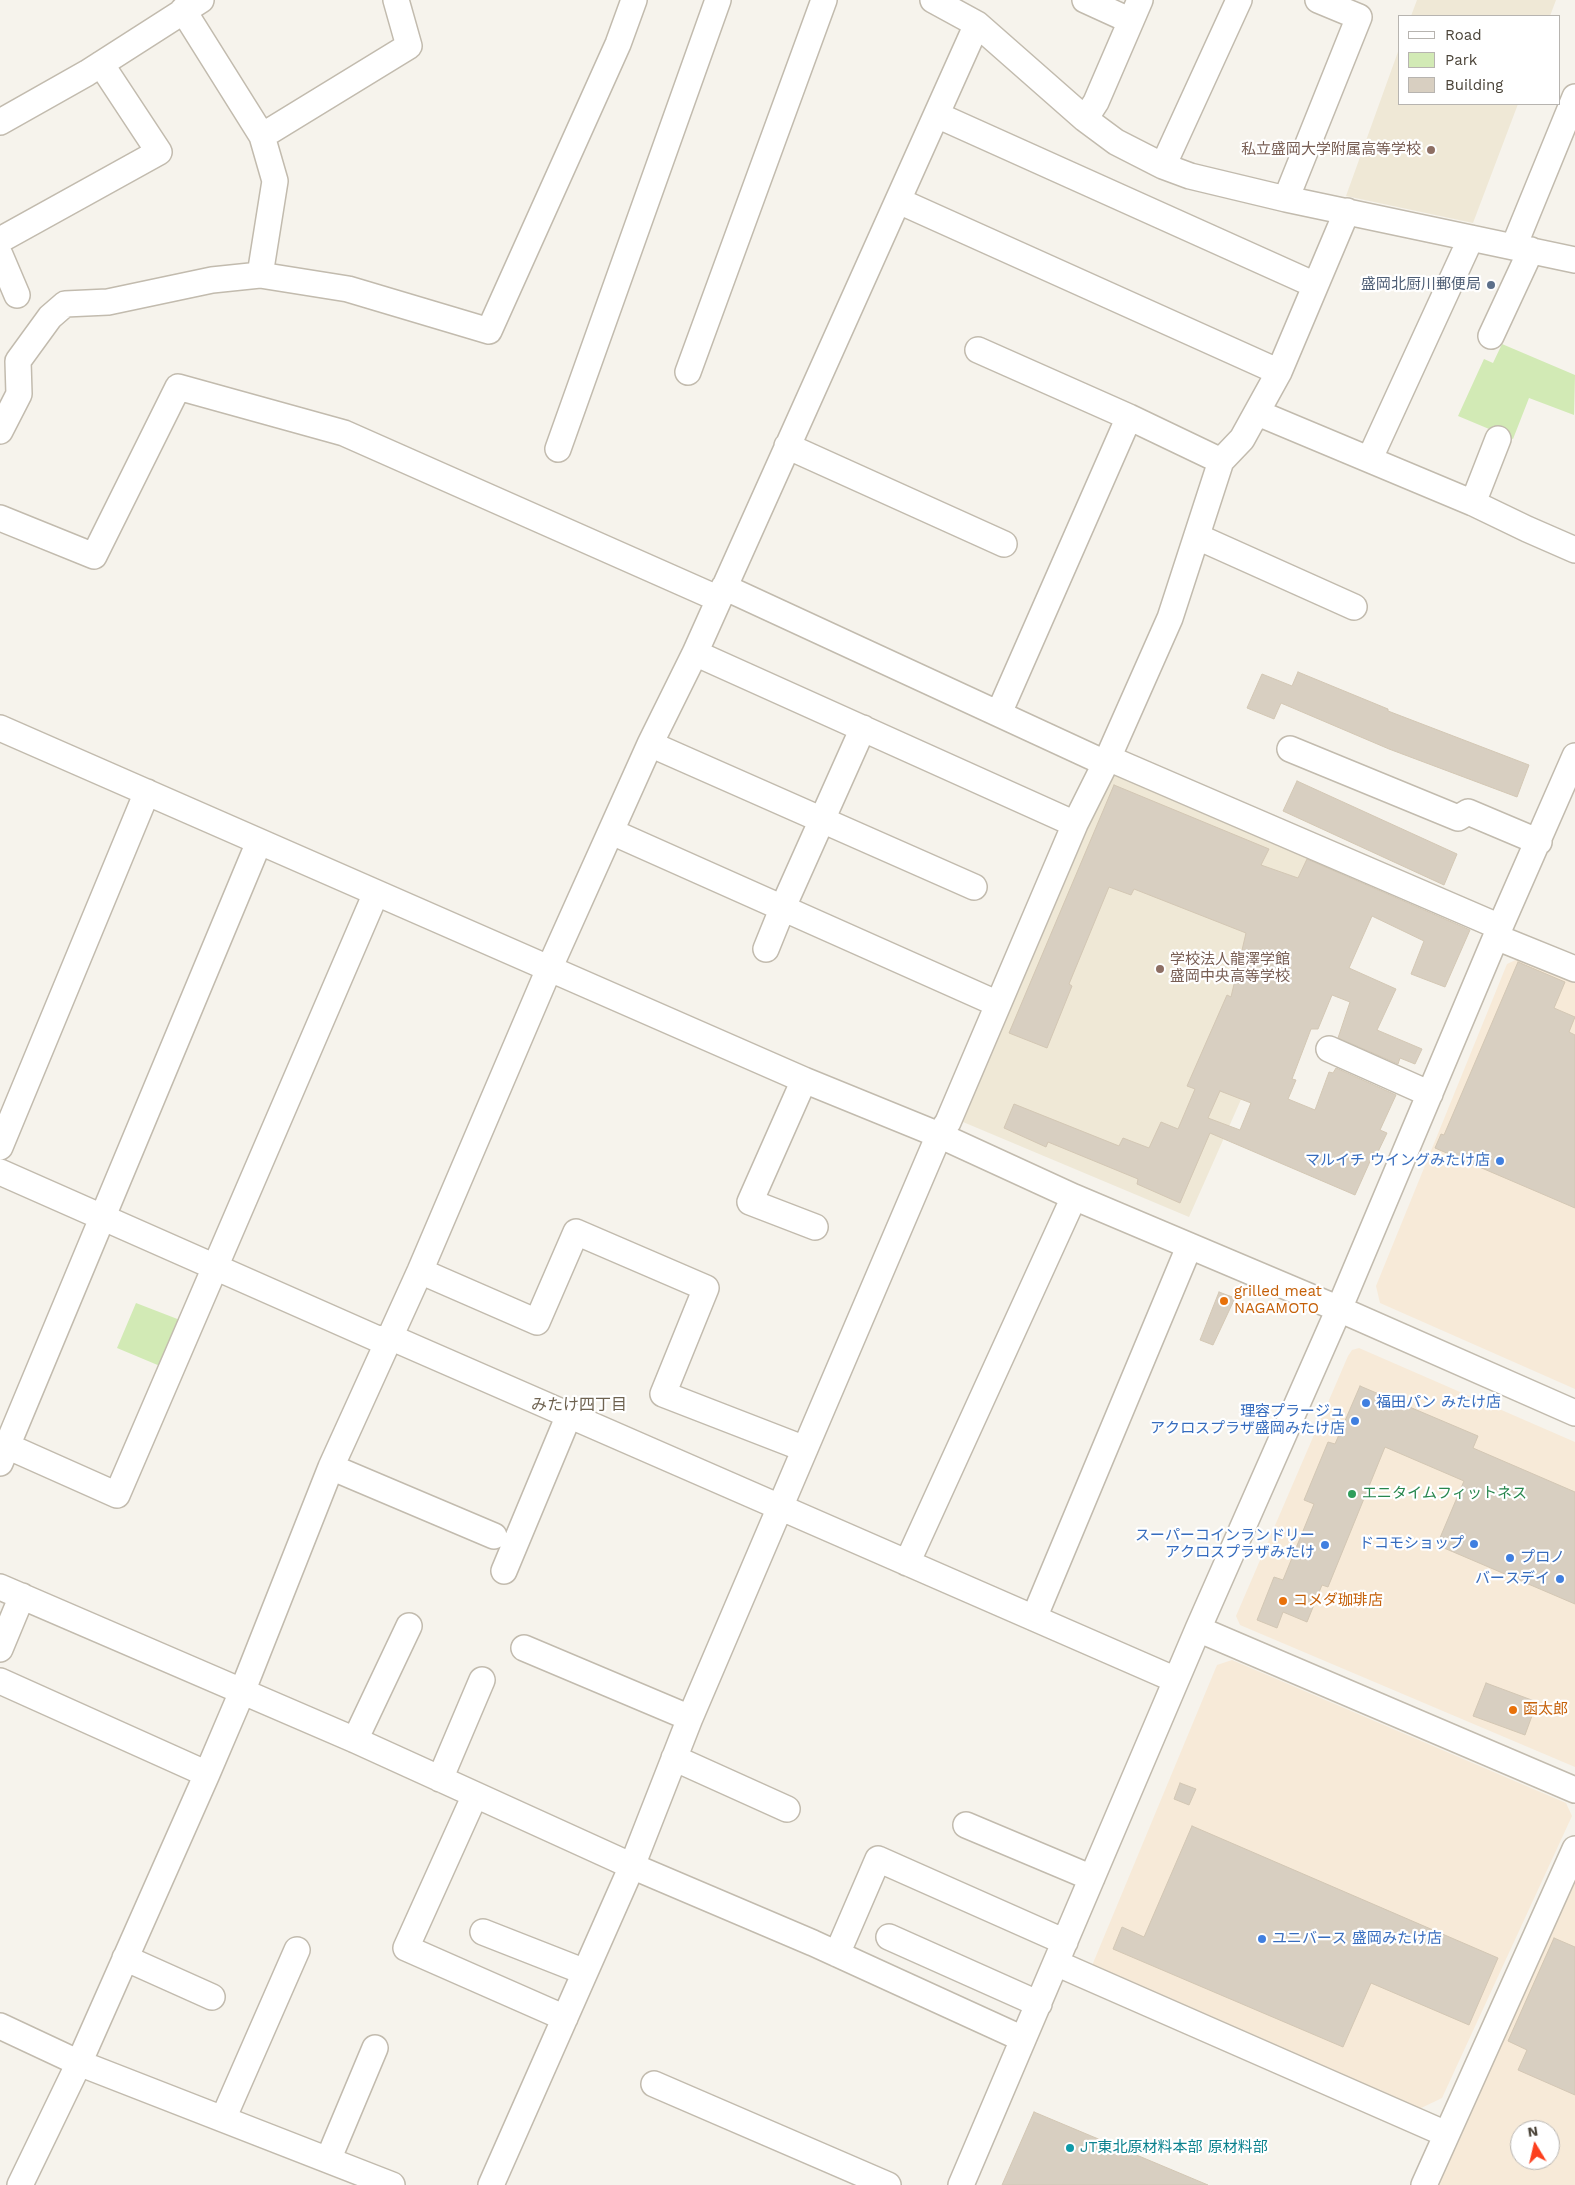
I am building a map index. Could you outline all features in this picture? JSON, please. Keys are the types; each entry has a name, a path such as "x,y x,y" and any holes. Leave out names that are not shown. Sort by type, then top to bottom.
{"street":[{"path":"262,136 409,46 396,0"},
{"path":"0,431 20,394 18,361 50,317 65,304 108,302 212,280 260,275 348,289 489,331 618,44 634,0"},
{"path":"558,449 718,0"},
{"path":"688,372 824,0"},
{"path":"933,0 977,24 1085,119 1116,142 1163,166 1190,176 1286,198 1575,260"},
{"path":"1085,0 1135,11 1096,102 1085,119"},
{"path":"1163,166 1239,0"},
{"path":"1286,198 1359,17 1318,0"},
{"path":"0,122 101,64 192,5 262,136 275,181 260,275"},
{"path":"20,2185 79,2063 207,1774 242,1692 331,1467 420,1271 549,969 650,744 695,653 786,446 899,201 977,24"},
{"path":"0,240 159,152 101,64"},
{"path":"1491,336 1575,97"},
{"path":"937,115 1315,285"},
{"path":"899,201 1279,372"},
{"path":"491,2185 632,1866 690,1718 939,1135 948,1122 1075,824 1107,761 1170,618 1198,537 1221,461 1242,439 1279,372 1347,211"},
{"path":"1370,458 1471,238"},
{"path":"0,255 17,295"},
{"path":"978,350 1129,417 1221,461"},
{"path":"0,518 94,556 178,387 344,433 999,713 1498,932 1575,969"},
{"path":"1258,413 1473,502 1575,550"},
{"path":"999,713 1129,417"},
{"path":"1473,502 1498,439"},
{"path":"786,446 1004,544"},
{"path":"1198,537 1354,607"},
{"path":"695,653 1075,824"},
{"path":"0,728 804,1080 939,1135 1074,1197 1339,1309 1575,1413"},
{"path":"766,949 862,728"},
{"path":"650,744 974,887"},
{"path":"1290,749 1458,818 1468,812 1539,842"},
{"path":"961,2185 1023,2039 1040,2004 1198,1628 1339,1309 1498,932 1575,756"},
{"path":"0,1147 147,792"},
{"path":"612,832 998,1004"},
{"path":"259,842 3,1455 118,1495 376,893"},
{"path":"1328,1050 1430,1094"},
{"path":"804,1080 750,1202 816,1227"},
{"path":"0,1172 378,1338 390,1337 1176,1680"},
{"path":"907,1562 1074,1197"},
{"path":"420,1271 537,1322 576,1232 706,1288 663,1394 805,1449"},
{"path":"1034,1618 1189,1247"},
{"path":"504,1571 569,1415"},
{"path":"331,1467 494,1536"},
{"path":"0,1649 11,1592 355,1740 632,1866 837,1954 1023,2039"},
{"path":"355,1740 409,1626"},
{"path":"1198,1628 1575,1790"},
{"path":"524,1648 690,1718"},
{"path":"440,1779 482,1680"},
{"path":"0,1681 207,1774"},
{"path":"674,1758 787,1809"},
{"path":"475,1795 406,1948 565,2018"},
{"path":"966,1825 1092,1878"},
{"path":"1424,2185 1575,1849"},
{"path":"837,1954 878,1859 1060,1953 1446,2134"},
{"path":"483,1932 585,1972"},
{"path":"889,1938 1040,2004"},
{"path":"223,2119 297,1950"},
{"path":"125,1958 212,1997"},
{"path":"0,2026 79,2063 392,2185"},
{"path":"328,2160 375,2048"},
{"path":"654,2084 888,2185"}],"shaded area":[{"path":"1417,0 1556,0 1550,15 1411,15"},
{"name":"私立盛岡大学附属高等学校","path":"1398,52 1398,105 1518,105 1473,223 1346,196"},
{"name":"学校法人龍澤学館 盛岡中央高等学校","path":"1121,769 1343,869 1189,1217 963,1122 1104,777"},
{"path":"1522,957 1575,982 1575,1389 1380,1303 1376,1286 1507,964"},
{"path":"1359,1348 1575,1442 1575,1767 1240,1625 1236,1616 1348,1356 1352,1350"},
{"path":"1232,1660 1566,1803 1572,1816 1442,2098 1417,2110 1091,1968 1217,1665"},
{"path":"1575,1883 1575,2185 1432,2185"}],"green space":[{"path":"1502,344 1575,375 1574,415 1529,398 1513,439 1458,416 1484,359 1493,363"},
{"path":"136,1303 180,1320 160,1366 117,1348"}],"building":[{"path":"1298,672 1388,709 1388,711 1529,765 1517,797 1389,749 1281,703 1274,719 1247,708 1262,674 1292,686"},
{"path":"1297,781 1457,854 1444,885 1283,811"},
{"path":"1114,785 1269,849 1261,865 1298,878 1307,859 1470,930 1445,987 1411,974 1424,941 1372,916 1349,968 1396,989 1377,1030 1422,1049 1415,1064 1400,1058 1398,1064 1338,1038 1350,1002 1332,995 1318,1029 1311,1029 1292,1079 1296,1080 1288,1099 1315,1110 1329,1072 1333,1073 1336,1068 1396,1095 1380,1130 1387,1133 1375,1158 1372,1157 1355,1195 1210,1133 1180,1203 1137,1184 1138,1179 1048,1142 1046,1147 1004,1128 1014,1104 1119,1146 1123,1138 1149,1148 1161,1122 1178,1129 1195,1089 1187,1086 1227,995 1231,997 1246,933 1134,889 1131,895 1109,887 1069,984 1072,986 1047,1048 1009,1033","holes":["1220,1091 1251,1103 1240,1130 1208,1118"]},
{"path":"1518,962 1565,982 1554,1008 1575,1017 1569,1032 1575,1035 1575,1208 1435,1148 1441,1134 1444,1135"},
{"path":"1219,1292 1235,1298 1213,1345 1200,1340"},
{"path":"1360,1386 1478,1436 1473,1448 1575,1492 1575,1604 1437,1545 1464,1481 1385,1447 1328,1587 1322,1585 1307,1622 1283,1612 1277,1628 1257,1620 1274,1577 1283,1580 1314,1504 1304,1500 1328,1442 1335,1444"},
{"path":"1486,1683 1537,1702 1525,1735 1473,1716"},
{"path":"1180,1783 1196,1789 1189,1805 1174,1799"},
{"path":"1192,1826 1498,1958 1469,2025 1371,1983 1343,2047 1113,1949 1122,1927 1144,1937"},
{"path":"1554,1938 1575,1947 1575,2095 1518,2070 1527,2050 1508,2041"},
{"name":"JT東北原材料本部 原材料部","path":"1034,2112 1208,2185 1002,2185"}],"place":[{"name":"私立盛岡大学附属高等学校","path":"1431,150"},
{"name":"盛岡北厨川郵便局","path":"1491,285"},
{"name":"学校法人龍澤学館 盛岡中央高等学校","path":"1160,969"},
{"name":"マルイチ ウイングみたけ店","path":"1500,1161"},
{"name":"grilled meat NAGAMOTO","path":"1224,1301"},
{"name":"福田パン みたけ店","path":"1366,1403"},
{"name":"理容プラージュ アクロスプラザ盛岡みたけ店","path":"1355,1421"},
{"name":"エニタイムフィットネス","path":"1352,1494"},
{"name":"ドコモショップ","path":"1474,1544"},
{"name":"スーパーコインランドリー アクロスプラザみたけ","path":"1325,1545"},
{"name":"プロノ","path":"1510,1558"},
{"name":"バースデイ","path":"1560,1579"},
{"name":"コメダ珈琲店","path":"1283,1601"},
{"name":"函太郎","path":"1513,1710"},
{"name":"ユニバース 盛岡みたけ店","path":"1262,1939"},
{"name":"JT東北原材料本部 原材料部","path":"1070,2148"}],"district":[{"name":"みたけ四丁目","path":"579,1405"}]}
